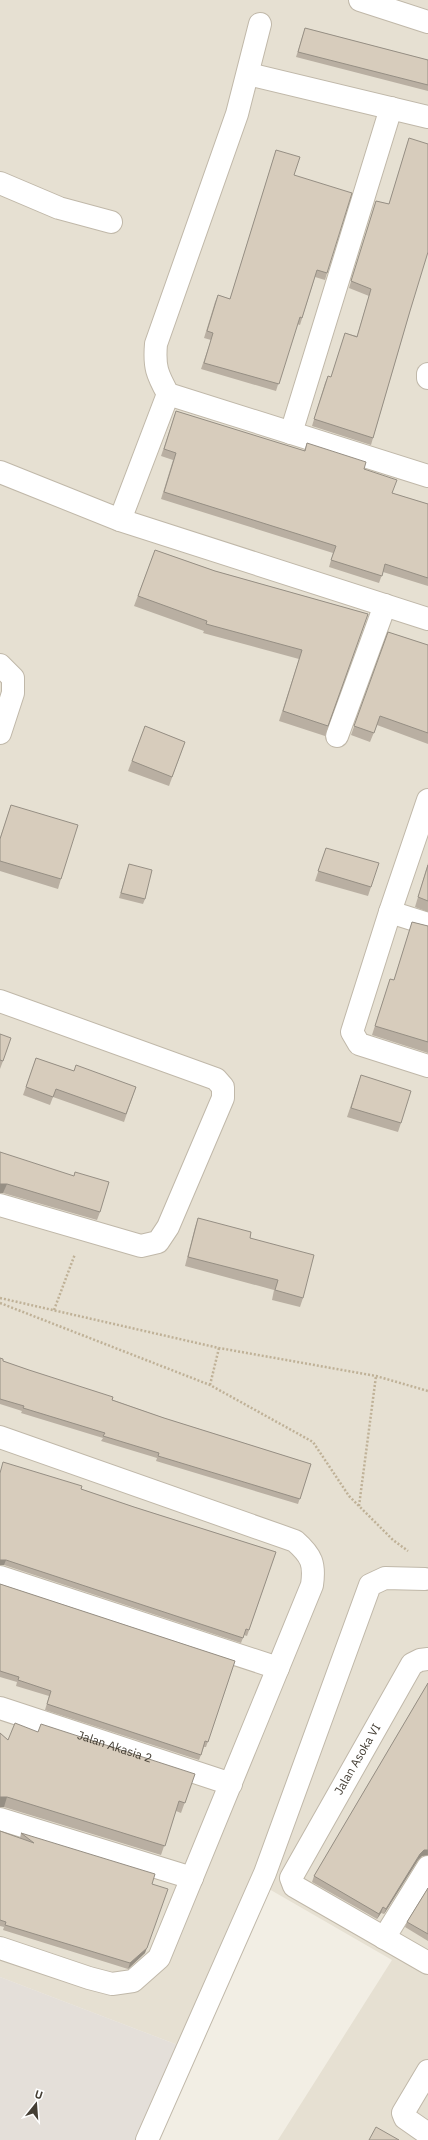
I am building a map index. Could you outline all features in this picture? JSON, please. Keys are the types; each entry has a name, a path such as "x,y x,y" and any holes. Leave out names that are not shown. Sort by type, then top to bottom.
{"street":[{"path":"360,0 428,22"},
{"path":"260,24 237,114 156,344 154,364 158,375 168,394 428,476"},
{"path":"248,74 428,117"},
{"path":"291,433 391,108"},
{"path":"0,183 59,208 111,222"},
{"path":"120,520 168,394"},
{"path":"0,472 120,520 428,619"},
{"path":"337,736 385,605"},
{"path":"0,665 13,678 13,693 0,733"},
{"path":"428,800 390,912 352,1032 359,1044 428,1066"},
{"path":"390,912 428,924"},
{"path":"0,1001 216,1078 223,1087 223,1098 168,1227 158,1242 141,1246 0,1205"},
{"path":"0,1437 295,1541 311,1558 314,1570 312,1585 192,1878 177,1919 159,1958 133,1980 112,1984 89,1978 0,1948"},
{"path":"147,2140 265,1873 370,1585 385,1578 427,1576"},
{"path":"0,1577 278,1668"},
{"name":"Jalan Asoka VI","path":"384,1938 294,1886 291,1878 294,1869 412,1664 420,1660 428,1659"},
{"name":"Jalan Akasia 2","path":"0,1708 231,1784"},
{"path":"0,1819 192,1878"},
{"path":"428,1866 384,1938 428,1963"},
{"path":"428,2071 403,2113 405,2118 428,2134"}],"path":[{"path":"54,1310 85,1230"},
{"path":"0,1298 219,1348 376,1376 428,1391"},
{"path":"0,1303 210,1385 313,1442 349,1496 393,1540 410,1553"},
{"path":"210,1385 219,1348"},
{"path":"359,1506 376,1376"}],"shaded area":[{"path":"0,0 428,0 428,2140 278,2140 392,1960 269,1889 183,2047 0,1977"},
{"path":"0,1977 183,2047 149,2140 0,2140"}],"building":[{"path":"305,28 428,60 428,85 298,52"},
{"path":"409,138 428,144 428,252 373,438 314,419 328,376 331,377 345,333 357,337 371,289 351,281 376,201 389,204"},
{"path":"276,150 300,157 294,175 352,193 327,273 317,270 302,318 300,317 279,384 204,363 213,333 207,331 218,295 230,299"},
{"path":"176,411 305,451 307,443 366,462 364,469 397,480 392,493 428,504 428,578 385,564 382,576 331,560 336,546 164,492 176,453 164,449"},
{"path":"155,550 215,571 368,614 328,726 283,711 302,650 206,624 207,621 138,596"},
{"path":"388,632 428,645 428,733 380,716 374,733 354,726"},
{"path":"145,726 185,742 172,777 132,761"},
{"path":"11,805 78,825 61,879 0,861 0,839"},
{"path":"326,848 379,863 371,887 318,871"},
{"path":"129,864 152,870 145,899 121,893"},
{"path":"428,865 428,901 418,897"},
{"path":"412,922 428,926 428,1042 375,1026 390,979 394,980"},
{"path":"0,1034 11,1038 3,1061 0,1060"},
{"path":"36,1058 74,1071 76,1065 136,1087 126,1114 56,1089 53,1097 26,1087"},
{"path":"361,1075 411,1091 401,1123 351,1108"},
{"path":"0,1152 74,1176 75,1172 109,1182 100,1212 7,1184 0,1184"},
{"path":"198,1218 251,1232 250,1238 314,1255 303,1298 275,1290 278,1280 188,1257"},
{"path":"0,1358 3,1359 3,1361 29,1370 113,1397 112,1400 164,1418 311,1464 300,1499 158,1456 159,1453 103,1436 105,1433 23,1408 24,1406 0,1399"},
{"path":"3,1462 82,1486 81,1489 276,1552 249,1630 246,1629 243,1638 6,1560 0,1560 0,1473"},
{"path":"0,1584 235,1661 208,1742 205,1741 201,1755 47,1704 51,1691 18,1680 19,1677 0,1671"},
{"path":"428,1683 428,1850 424,1850 420,1854 386,1909 383,1907 379,1914 314,1876"},
{"path":"15,1723 38,1732 41,1724 195,1774 185,1803 179,1801 165,1846 7,1797 0,1797 0,1733 8,1740"},
{"path":"0,1831 34,1843 21,1833 155,1874 152,1884 168,1889 147,1948 130,1963 5,1925 6,1922 0,1920"},
{"path":"428,1888 428,1934 407,1922"},
{"path":"376,2127 399,2140 369,2140"}]}
